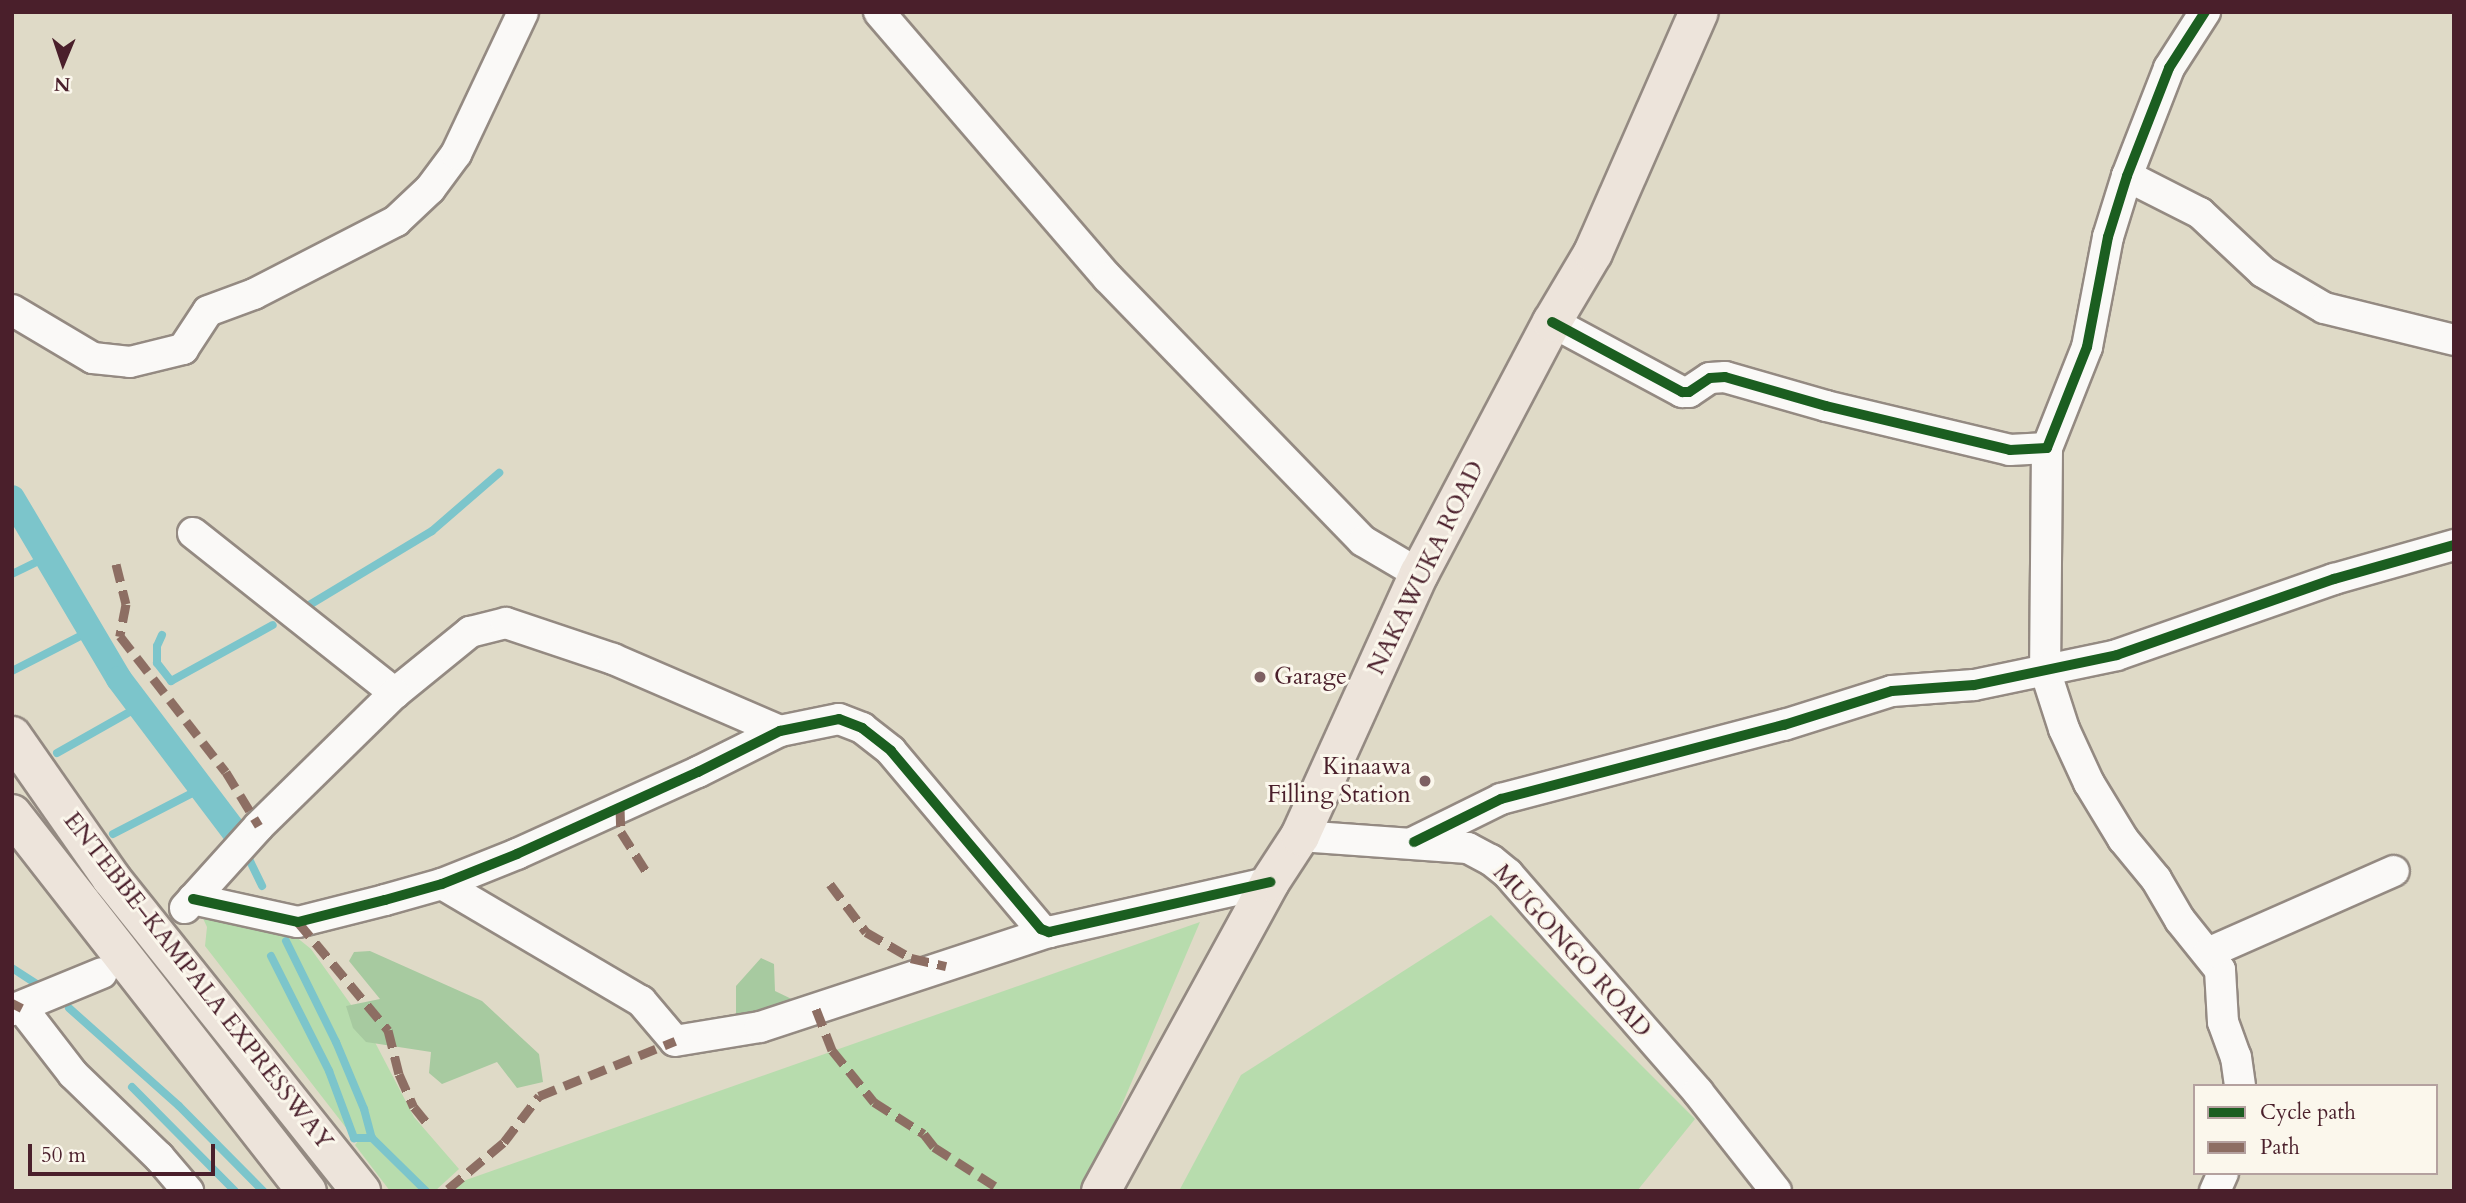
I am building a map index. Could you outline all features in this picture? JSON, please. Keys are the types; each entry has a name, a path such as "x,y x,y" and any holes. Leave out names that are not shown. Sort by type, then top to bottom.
{"main road":[{"name":"NAKAWUKA ROAD","path":"1101,1191 1270,881 1300,836 1419,574 1552,322 1593,253 1699,12"},
{"name":"ENTEBBE–KAMPALA EXPRESSWAY","path":"12,736 111,878 361,1191"},
{"name":"ENTEBBE–KAMPALA EXPRESSWAY","path":"12,814 307,1191"}],"street":[{"path":"12,310 93,358 130,362 183,349 208,312 254,294 396,221 430,189 456,153 523,12"},
{"path":"879,12 1108,278 1363,541 1419,574"},
{"path":"2205,12 2169,68 2127,176 2108,237 2087,347 2047,448 2045,670 2064,729 2089,783 2123,839 2155,879 2180,920 2220,970 2223,1022 2236,1057 2240,1084"},
{"path":"2127,176 2200,213 2263,272 2324,309 2454,340"},
{"path":"1552,322 1682,392 1689,392 1710,377 1726,377 1826,405 2010,450 2047,448"},
{"path":"193,533 395,693"},
{"path":"1414,842 1501,799 1771,728 1892,691 1974,685 2117,654 2334,579 2454,545"},
{"path":"779,731 613,659 506,623 470,632 395,693 259,826 189,904 298,922 442,884 620,808 779,731 839,719 862,729 891,751 1034,923 1049,932"},
{"name":"MUGONGO ROAD","path":"1300,836 1414,842 1468,848 1508,874 1698,1091 1776,1191"},
{"path":"2208,953 2394,871"},
{"path":"442,884 641,1001 675,1041 760,1027 1049,932 1270,881"},
{"path":"102,973 17,1009 73,1074 159,1157 188,1191"}],"green space":[{"path":"201,914 290,932 311,949 367,1027 414,1117 459,1169 435,1191 426,1191 372,1138 354,1138 205,946 207,927"},
{"path":"1491,915 1695,1119 1637,1191 1179,1191 1241,1075"},
{"path":"1200,922 1085,1191 454,1191 449,1186"},
{"path":"370,951 482,1001 539,1054 543,1082 517,1088 497,1062 442,1084 429,1073 431,1052 366,1042 353,1028 346,1006 380,999 349,961 354,952"},
{"path":"761,958 774,964 775,991 802,1004 736,1023 736,986"},
{"path":"358,1141 370,1141 421,1191 390,1191 355,1145"}],"waterway":[{"path":"301,610 432,531 499,473"},
{"path":"12,498 119,679 234,831"},
{"path":"12,574 47,557"},
{"path":"162,635 157,646 157,663 171,681 273,625"},
{"path":"12,671 90,631"},
{"path":"57,753 140,706"},
{"path":"113,834 202,788"},
{"path":"249,859 262,886"},
{"path":"286,941 336,1042 364,1109 372,1138"},
{"path":"271,956 329,1071 354,1138 372,1138 426,1191"},
{"path":"12,968 37,984"},
{"path":"69,1008 179,1106 263,1191"},
{"path":"132,1087 235,1191"}],"marked path":[{"path":"116,564 126,604 120,636 226,772 259,826"},
{"path":"620,808 621,832 649,876"},
{"path":"830,884 866,932 911,958 946,966"},
{"path":"298,922 388,1030 399,1074 414,1107 428,1124"},
{"path":"12,1003 22,1008"},
{"path":"816,1009 832,1050 874,1102 924,1134 934,1147 998,1188"},
{"path":"448,1189 504,1142 539,1096 675,1041"}],"cycle path":[{"path":"1552,322 1682,392 1689,392 1710,378 1725,377 1826,406 2010,450 2047,448 2087,347 2108,237 2127,176 2169,68 2205,12"},
{"path":"1414,842 1501,799 1784,725 1892,691 1974,685 2117,655 2334,579 2454,545"},
{"path":"193,899 298,922 385,900 442,884 517,854 698,772 780,731 839,719 862,728 891,751 1041,929 1049,932 1270,882"}],"place":[{"name":"Garage","path":"1260,677"},
{"name":"Kinaawa Filling Station","path":"1425,781"}]}
